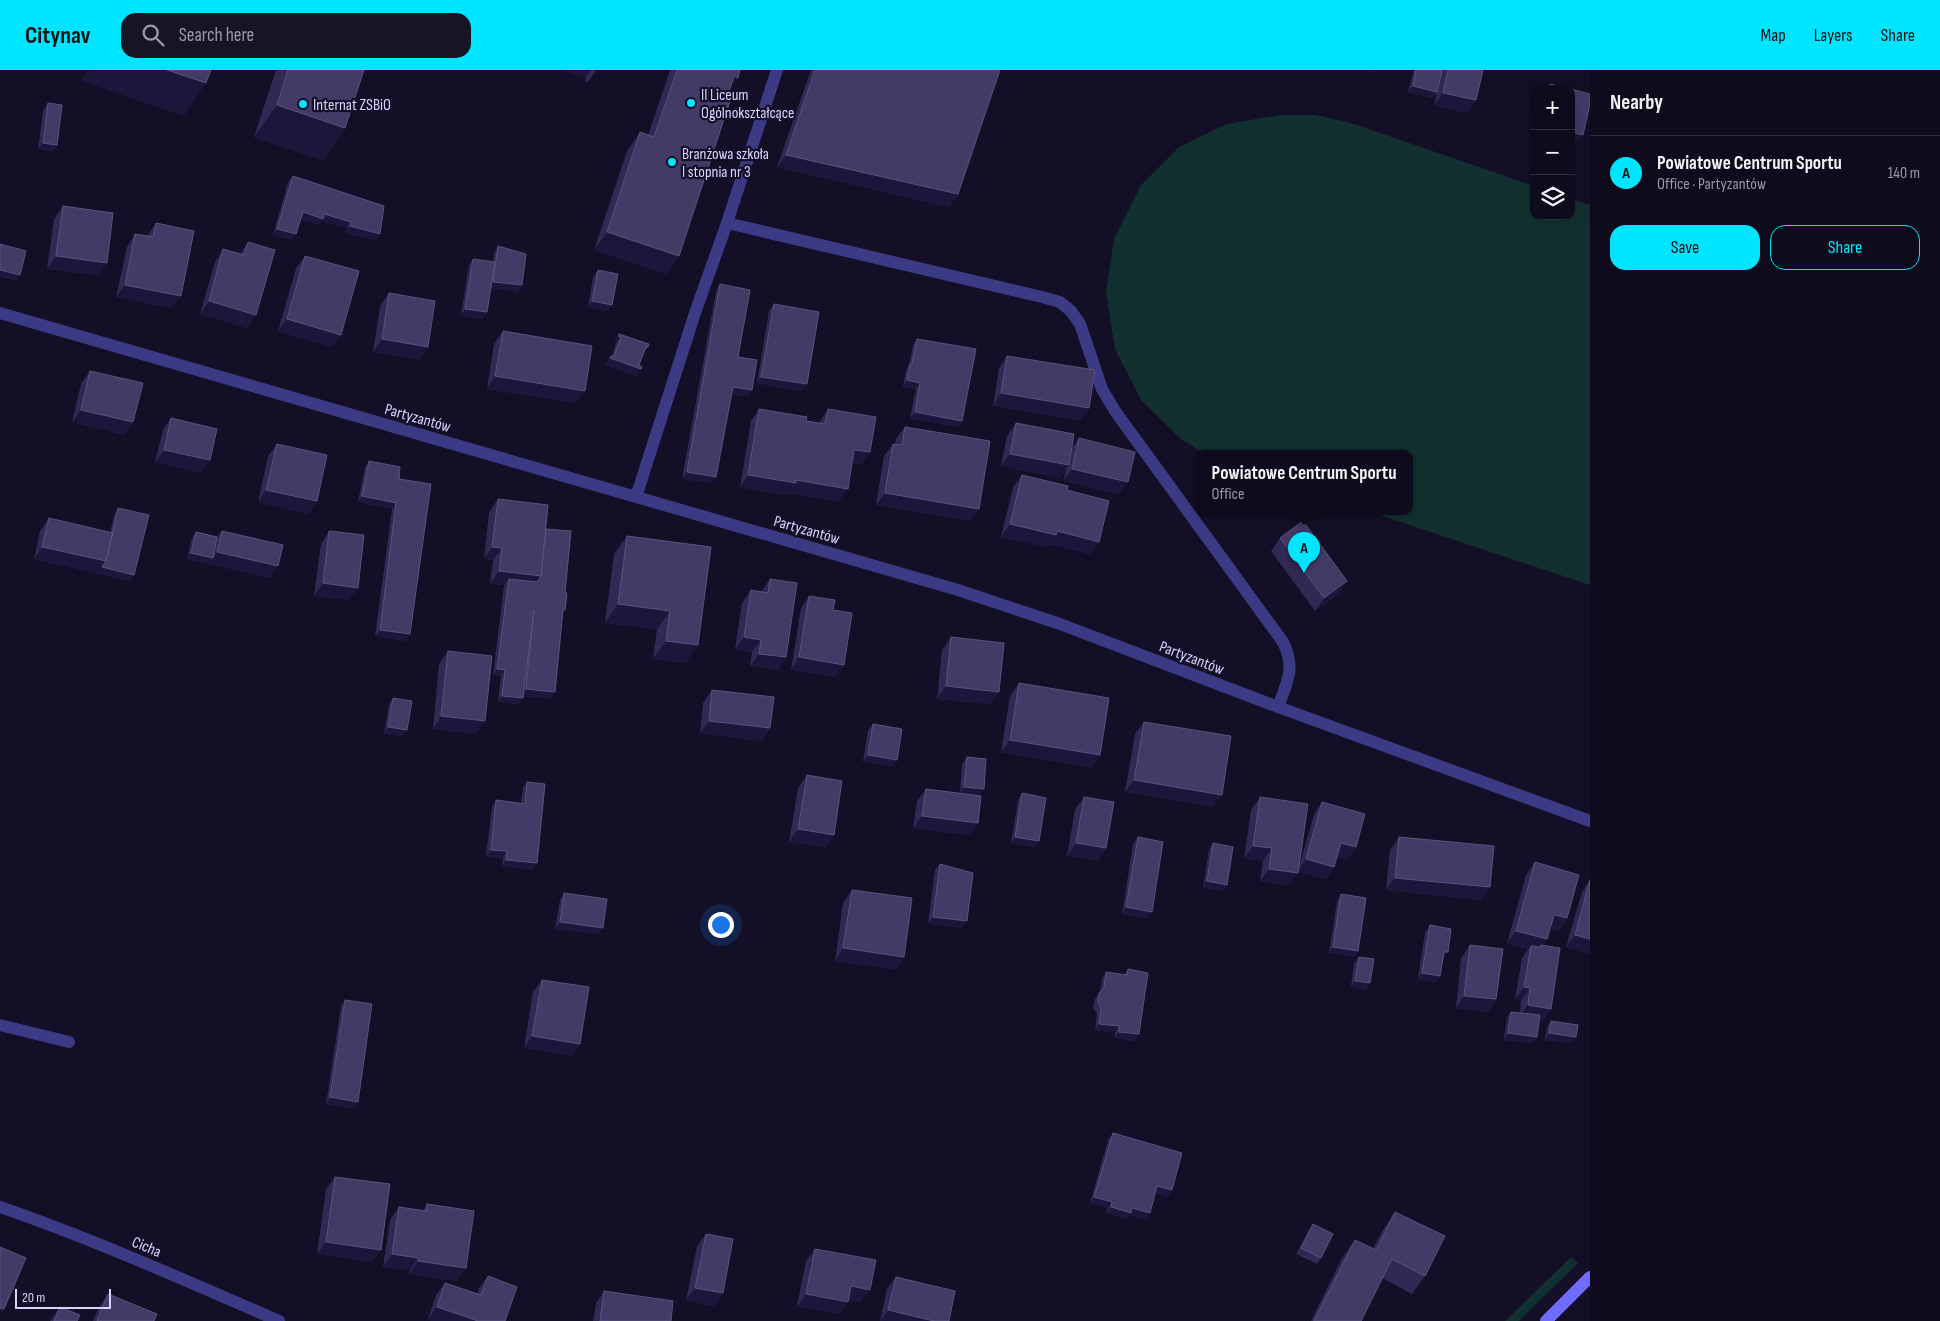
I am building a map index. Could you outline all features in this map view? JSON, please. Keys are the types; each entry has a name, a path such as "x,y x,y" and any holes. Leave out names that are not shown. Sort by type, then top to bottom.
{"street":[{"path":"636,497 695,313 727,223 777,70"},
{"path":"727,223 1042,297 1060,302 1071,311 1080,324 1102,390 1115,411 1283,642 1289,655 1291,668 1278,707"},
{"name":"Partyzantów","path":"0,313 958,590 1060,624 1278,707 1590,821"},
{"path":"0,1025 69,1042"},
{"name":"Cicha","path":"0,1207 69,1231 126,1254 279,1321"},
{"path":"1546,1321 1590,1277"}],"green space":[{"path":"1280,115 1316,115 1354,124 1530,185 1530,220 1575,220 1575,200 1590,205 1590,585 1380,515 1413,515 1413,450 1199,450 1182,440 1141,400 1115,349 1106,292 1114,239 1141,185 1179,147 1227,124"},
{"path":"1571,1257 1578,1263 1519,1321 1505,1321"}],"building":[{"path":"167,70 211,70 206,83"},
{"path":"288,70 364,70 345,128 277,105"},
{"path":"677,70 740,70 738,78 734,76 726,100 730,101 679,256 607,232 640,132 654,137"},
{"path":"815,70 1000,70 958,194 786,155"},
{"path":"1416,70 1442,70 1437,92 1413,86"},
{"path":"1448,70 1483,70 1476,100 1443,93"},
{"path":"1575,90 1590,94 1590,104 1583,135 1575,133"},
{"path":"48,103 62,105 57,145 43,143"},
{"path":"293,176 384,206 380,234 350,226 351,222 324,214 323,219 303,212 296,234 277,229"},
{"path":"63,206 113,213 107,263 56,256"},
{"path":"156,223 194,231 181,296 125,285 135,234 153,237"},
{"path":"248,242 275,250 256,315 209,301 223,249 244,255"},
{"path":"0,244 26,251 20,275 0,270"},
{"path":"498,246 526,254 522,285 493,282"},
{"path":"305,256 359,271 341,335 287,319"},
{"path":"473,259 495,262 487,312 465,309"},
{"path":"598,270 618,274 612,305 592,301"},
{"path":"720,284 750,290 738,357 757,360 752,390 733,387 716,477 687,472"},
{"path":"389,293 435,301 428,347 382,339"},
{"path":"774,304 819,312 807,384 761,377"},
{"path":"503,331 592,346 585,391 495,376"},
{"path":"619,334 649,344 639,365 642,367 641,369 610,358 614,356 621,337 618,336"},
{"path":"917,339 976,349 962,421 915,412 920,383 907,380"},
{"path":"1007,356 1095,370 1089,408 1001,393"},
{"path":"90,371 143,383 133,422 81,410"},
{"path":"759,409 807,417 806,421 825,424 828,409 876,417 870,452 854,450 848,489 796,480 796,483 748,475"},
{"path":"171,418 217,429 210,460 164,450"},
{"path":"1016,423 1074,434 1069,465 1010,454"},
{"path":"905,427 990,441 979,509 885,493 893,444 902,445"},
{"path":"1079,438 1135,452 1128,482 1072,469"},
{"path":"277,444 327,455 317,501 266,490"},
{"path":"369,461 400,467 399,479 431,484 410,634 380,630 396,503 362,496"},
{"path":"1022,475 1068,486 1067,490 1109,501 1099,542 1057,531 1056,535 1010,524"},
{"path":"498,499 548,505 541,576 499,571 502,548 492,547"},
{"path":"118,508 149,515 134,575 102,567 106,561"},
{"path":"49,518 113,533 106,561 42,547"},
{"path":"1303,521 1347,581 1324,598 1280,538"},
{"path":"546,529 571,531 565,593 567,593 565,610 563,610 555,692 526,689 534,610 523,698 502,696 505,670 497,669 509,579 537,582 541,576"},
{"path":"222,531 283,545 278,566 217,552"},
{"path":"329,531 364,535 358,588 323,583"},
{"path":"196,532 217,537 213,558 191,553"},
{"path":"627,536 711,547 698,645 666,641 670,611 618,604"},
{"path":"770,579 797,583 786,657 759,654 761,640 744,637 751,590 768,593"},
{"path":"809,596 835,600 833,610 852,613 844,665 799,657"},
{"path":"951,637 1004,643 999,692 946,686"},
{"path":"448,651 492,656 485,721 441,716"},
{"path":"1019,683 1109,698 1100,755 1010,740"},
{"path":"712,690 774,697 770,728 709,721"},
{"path":"393,698 412,701 407,730 388,727"},
{"path":"1144,722 1231,736 1222,795 1134,780"},
{"path":"873,724 902,729 897,760 868,755"},
{"path":"967,757 986,759 984,789 964,787"},
{"path":"807,775 842,781 834,835 798,829"},
{"path":"527,782 545,784 537,863 506,860 507,851 491,850 496,800 525,804"},
{"path":"926,789 981,796 978,823 922,816"},
{"path":"1022,793 1046,798 1039,841 1015,837"},
{"path":"1084,797 1114,802 1106,848 1076,843"},
{"path":"1260,797 1308,804 1298,873 1269,869 1272,848 1253,846"},
{"path":"1322,802 1365,814 1356,847 1341,843 1334,867 1306,859"},
{"path":"1138,837 1163,842 1152,912 1126,907"},
{"path":"1399,837 1494,846 1490,887 1395,878"},
{"path":"1213,843 1233,847 1227,885 1207,881"},
{"path":"1535,862 1579,875 1567,918 1554,915 1547,939 1516,931"},
{"path":"940,864 973,873 967,921 933,917"},
{"path":"1590,880 1590,939 1575,935"},
{"path":"852,890 912,898 904,957 843,948"},
{"path":"564,893 607,899 603,928 560,922"},
{"path":"1341,894 1366,898 1358,951 1333,947"},
{"path":"1430,925 1451,929 1448,952 1444,952 1440,976 1422,973"},
{"path":"1470,945 1503,949 1496,999 1464,996"},
{"path":"1541,945 1560,948 1551,1009 1528,1005 1530,988 1524,987 1531,946 1541,947"},
{"path":"1359,957 1374,959 1370,983 1355,981"},
{"path":"1128,969 1148,973 1139,1034 1119,1032 1119,1026 1099,1024 1101,1008 1098,1002 1099,993 1104,988 1106,972 1127,975"},
{"path":"542,980 589,987 580,1044 532,1036"},
{"path":"345,1000 372,1004 358,1102 330,1097"},
{"path":"1511,1012 1540,1015 1537,1037 1508,1033"},
{"path":"1551,1021 1578,1025 1576,1037 1549,1033"},
{"path":"1113,1133 1182,1153 1172,1190 1157,1186 1150,1213 1132,1208 1131,1213 1111,1207 1112,1202 1094,1197"},
{"path":"335,1177 390,1184 381,1250 326,1242"},
{"path":"427,1204 474,1211 466,1268 418,1261 418,1258 392,1254 399,1207 426,1211"},
{"path":"1395,1212 1445,1236 1425,1276 1392,1259 1361,1321 1314,1321 1355,1240 1376,1250"},
{"path":"1313,1224 1333,1234 1321,1258 1301,1248"},
{"path":"706,1234 733,1239 723,1293 695,1288"},
{"path":"0,1247 26,1258 4,1309 0,1308"},
{"path":"815,1249 876,1260 870,1290 851,1286 848,1302 806,1294"},
{"path":"488,1276 517,1287 505,1321 478,1321 437,1307 445,1283 481,1295"},
{"path":"896,1277 955,1291 949,1321 934,1321 888,1310"},
{"path":"604,1291 673,1301 671,1321 600,1321"},
{"path":"108,1294 157,1314 154,1321 97,1321"},
{"path":"60,1307 80,1315 77,1321 54,1321"}],"place":[{"name":"II Liceum Ogólnokształcące","path":"691,103"},
{"name":"Internat ZSBiO","path":"303,104"},
{"name":"Branżowa szkoła I stopnia nr 3","path":"672,162"},
{"name":"Powiatowe Centrum Sportu","path":"1304,573"}]}
